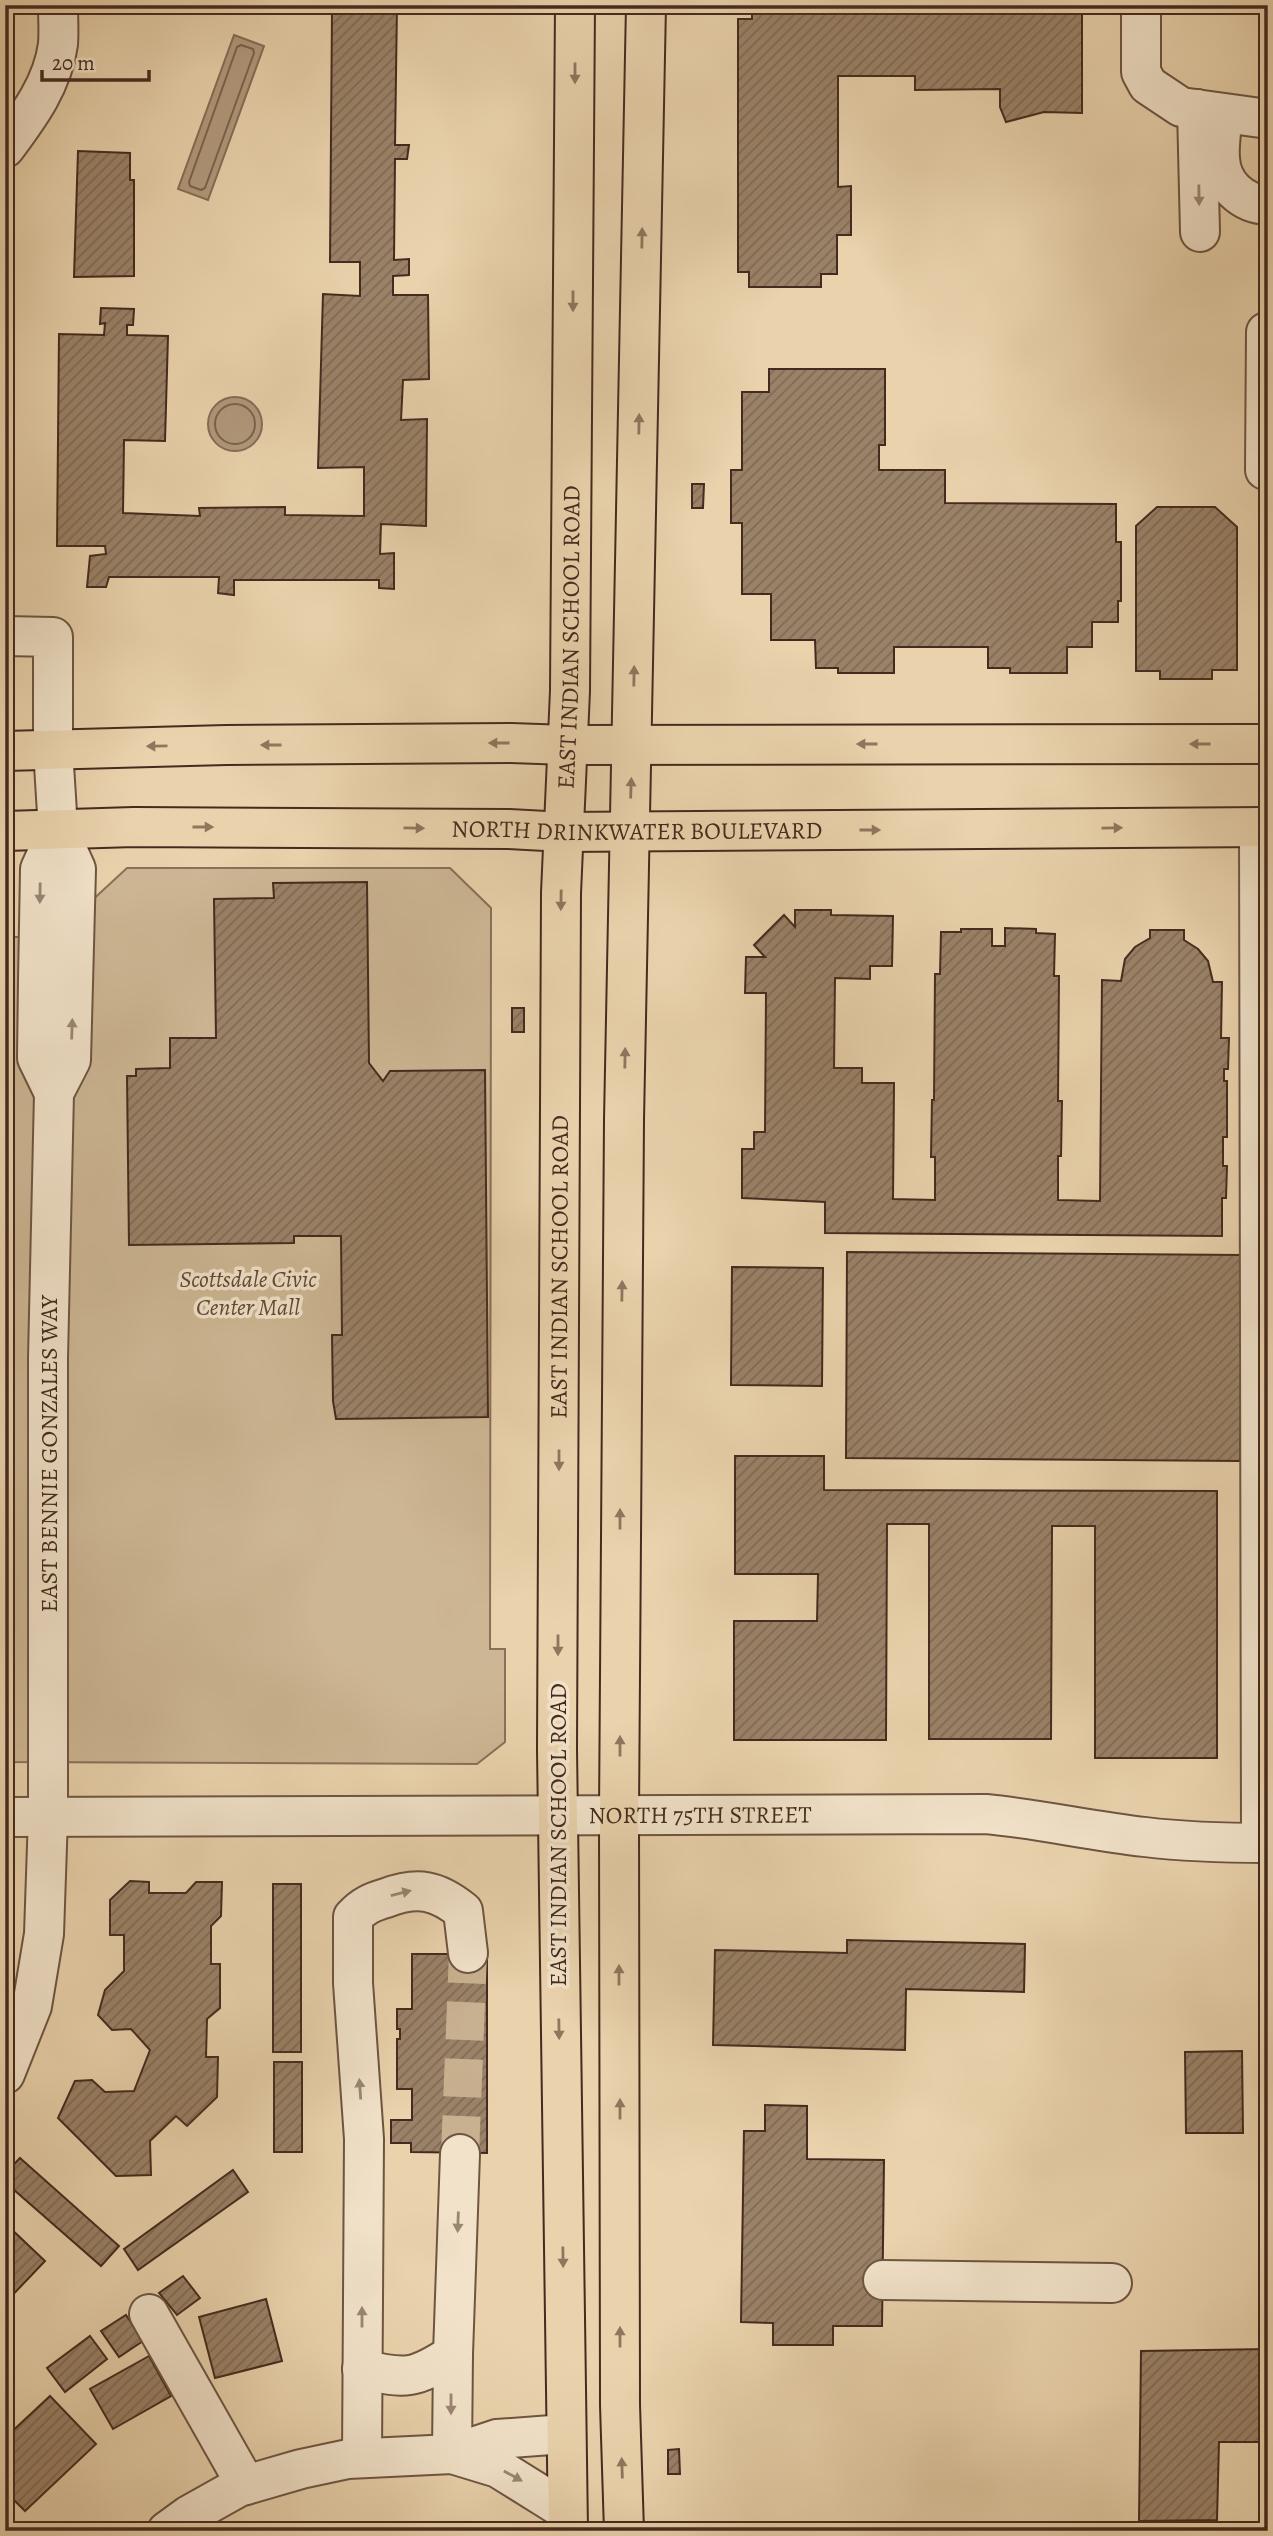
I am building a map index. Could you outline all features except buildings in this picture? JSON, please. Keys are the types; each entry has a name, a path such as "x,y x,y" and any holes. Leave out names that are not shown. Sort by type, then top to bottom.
{"main road":[{"name":"EAST INDIAN SCHOOL ROAD","path":"567,2521 557,1814 561,907 570,677 575,5"},
{"path":"624,2531 620,2405 619,1814 624,1147 646,5"},
{"path":"5,751 226,745 510,743 1268,744"},
{"name":"NORTH DRINKWATER BOULEVARD","path":"5,831 345,827 630,832 1264,827"}],"street":[{"path":"5,148 32,111 50,76 58,44 58,5"},
{"path":"1141,5 1141,72 1148,85 1181,107 1268,118"},
{"path":"1210,111 1219,160 1231,190 1255,204 1268,205"},
{"path":"1200,232 1210,111"},
{"path":"1265,470 1266,332"},
{"path":"5,636 53,638 53,749 58,829"},
{"path":"1264,827 1264,1843"},
{"name":"EAST BENNIE GONZALES WAY","path":"5,2074 32,2006 40,1971 44,1934 48,1816 48,1358 54,1093 37,1058 37,993 40,869 58,829"},
{"name":"NORTH 75TH STREET","path":"5,1817 986,1814 1035,1818 1142,1837 1264,1843"},
{"path":"362,2458 364,2139 353,1983 353,1917 362,1907 415,1890 447,1898 463,1911 468,1953"},
{"path":"452,2454 460,2154"},
{"path":"883,2280 1112,2283"},
{"path":"149,2315 246,2485"},
{"path":"362,2370 395,2377 409,2376 427,2371 453,2354"},
{"path":"167,2531 189,2515 246,2485 301,2469 362,2458 452,2454 497,2439 565,2434"},
{"path":"452,2454 498,2468 567,2521"}],"green space":[{"name":"Scottsdale Civic Center Mall","path":"127,868 450,868 491,908 490,1649 505,1649 505,1742 477,1764 5,1762 5,937 86,937 87,905"}],"water":[{"path":"234,35 264,46 208,200 178,189"},
{"path":"235,397 254,405 262,424 254,443 235,451 216,443 208,424 216,405"}],"tunnel":[{"path":"460,2154 468,1953"}]}
